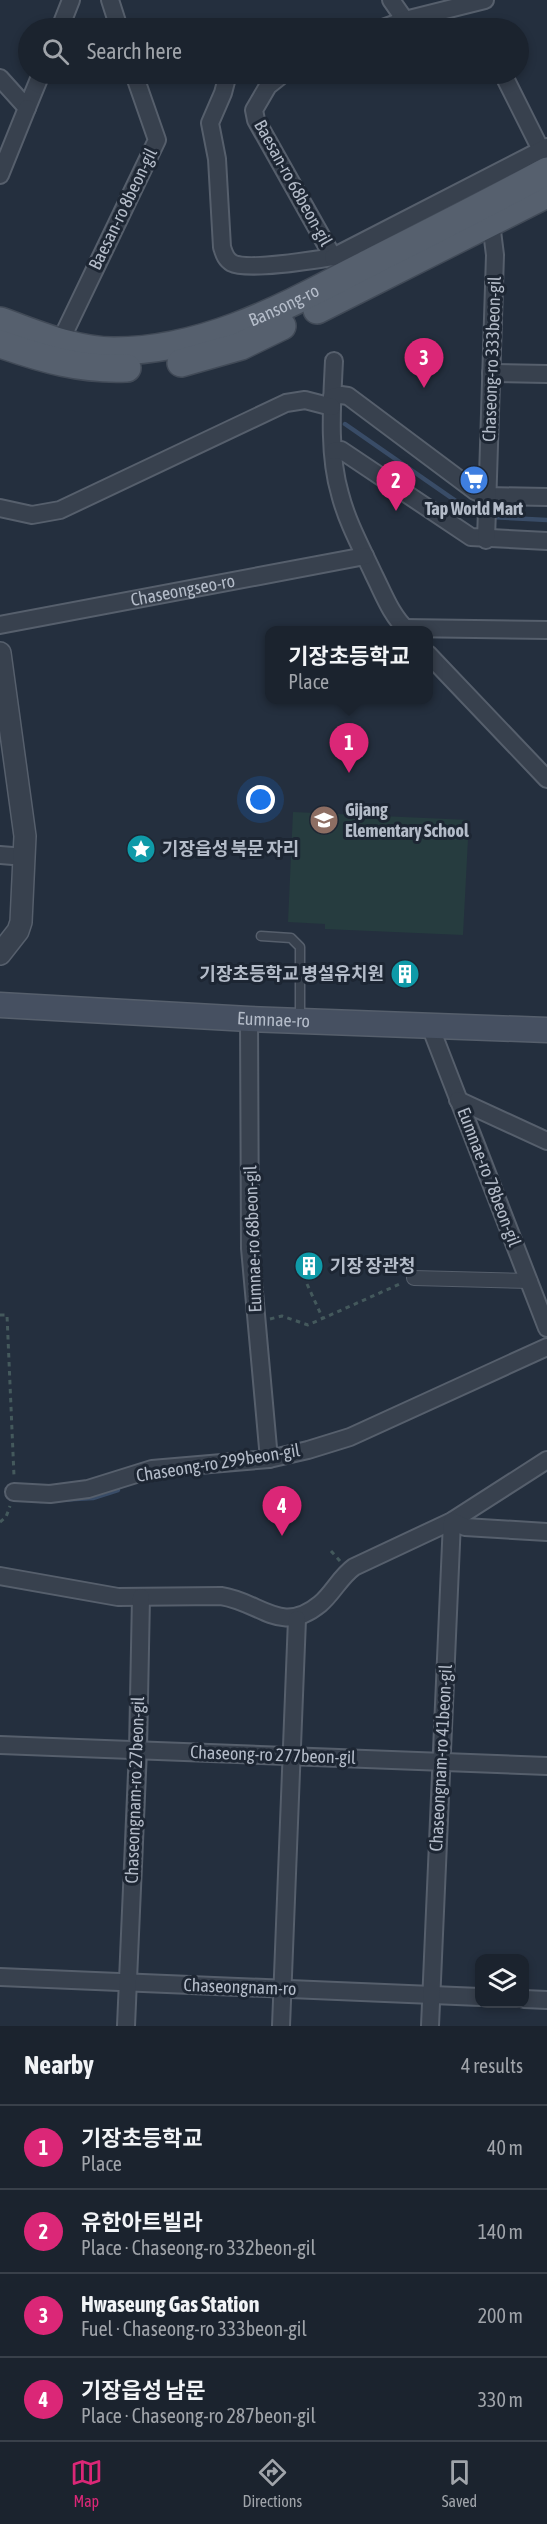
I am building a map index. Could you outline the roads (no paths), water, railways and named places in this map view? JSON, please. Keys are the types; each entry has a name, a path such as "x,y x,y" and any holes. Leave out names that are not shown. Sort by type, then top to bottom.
{"main road":[{"name":"Bansong-ro","path":"0,321 60,342 111,351 179,345 206,338 271,313 457,206 546,158"},
{"name":"Bansong-ro","path":"0,344 46,361 87,367 151,368 212,356 241,346 364,288 547,194"},
{"name":"Eumnae-ro","path":"0,1005 249,1019 547,1030"}],"street":[{"path":"64,18 71,0"},
{"path":"110,0 116,18"},
{"path":"391,0 403,18"},
{"path":"416,18 485,0"},
{"path":"0,78 27,108"},
{"path":"0,175 37,84"},
{"name":"Baesan-ro 8beon-gil","path":"60,342 157,140 137,84"},
{"name":"Baesan-ro 68beon-gil","path":"226,84 210,123 217,159 222,247 225,255 238,265 288,263 333,257 256,120 254,110 270,84"},
{"path":"508,84 546,158"},
{"path":"333,257 457,206"},
{"name":"Chaseong-ro 333beon-gil","path":"486,535 495,255 491,223"},
{"path":"334,361 332,402 339,494 392,612 403,626"},
{"path":"491,373 547,374"},
{"path":"0,508 32,515 60,510 286,403 304,400 332,402 341,395 348,396 487,501 547,497"},
{"path":"334,451 341,450 471,537 486,535 547,541"},
{"name":"Chaseongseo-ro","path":"0,625 365,556"},
{"path":"433,629 547,630"},
{"path":"0,653 23,817 25,856 21,922 18,932 0,954"},
{"path":"433,658 547,779"},
{"path":"0,855 25,856"},
{"name":"Eumnae-ro 68beon-gil","path":"249,1019 250,1248 269,1459"},
{"name":"Eumnae-ro 78beon-gil","path":"430,1026 547,1328"},
{"path":"458,1100 547,1142"},
{"path":"414,1278 547,1282"},
{"name":"Chaseong-ro 299beon-gil","path":"14,1492 50,1494 88,1489 152,1469 269,1459 350,1437 547,1347"},
{"path":"0,1576 118,1597 221,1596 237,1599 272,1615 297,1618 322,1603 344,1575 354,1567 452,1521 547,1460"},
{"path":"452,1521 465,1527 547,1532"},
{"name":"Chaseongnam-ro 41beon-gil","path":"430,2026 452,1521"},
{"name":"Chaseongnam-ro 27beon-gil","path":"126,2026 138,1750 141,1597"},
{"path":"281,2026 297,1618"},
{"name":"Chaseong-ro 277beon-gil","path":"0,1745 547,1766"},
{"name":"Chaseongnam-ro","path":"0,1977 475,1997"},
{"path":"529,1999 547,2000"}],"lane":[{"path":"261,936 291,938 300,947 300,1021"}],"waterway":[{"path":"345,424 476,515 482,516"},
{"path":"490,517 547,520"},
{"path":"40,1501 93,1498 118,1490"}],"place":[{"name":"Hwaseung Gas Station","path":"424,388"},
{"name":"Tap World Mart","path":"474,480"},
{"name":"유한아트빌라","path":"396,511"},
{"name":"기장초등학교","path":"349,773"},
{"name":"Gijang Elementary School","path":"324,820"},
{"name":"기장읍성 북문 자리","path":"141,849"},
{"name":"기장초등학교 병설유치원","path":"405,974"},
{"name":"기장 장관청","path":"309,1266"},
{"name":"기장읍성 남문","path":"282,1536"}]}
